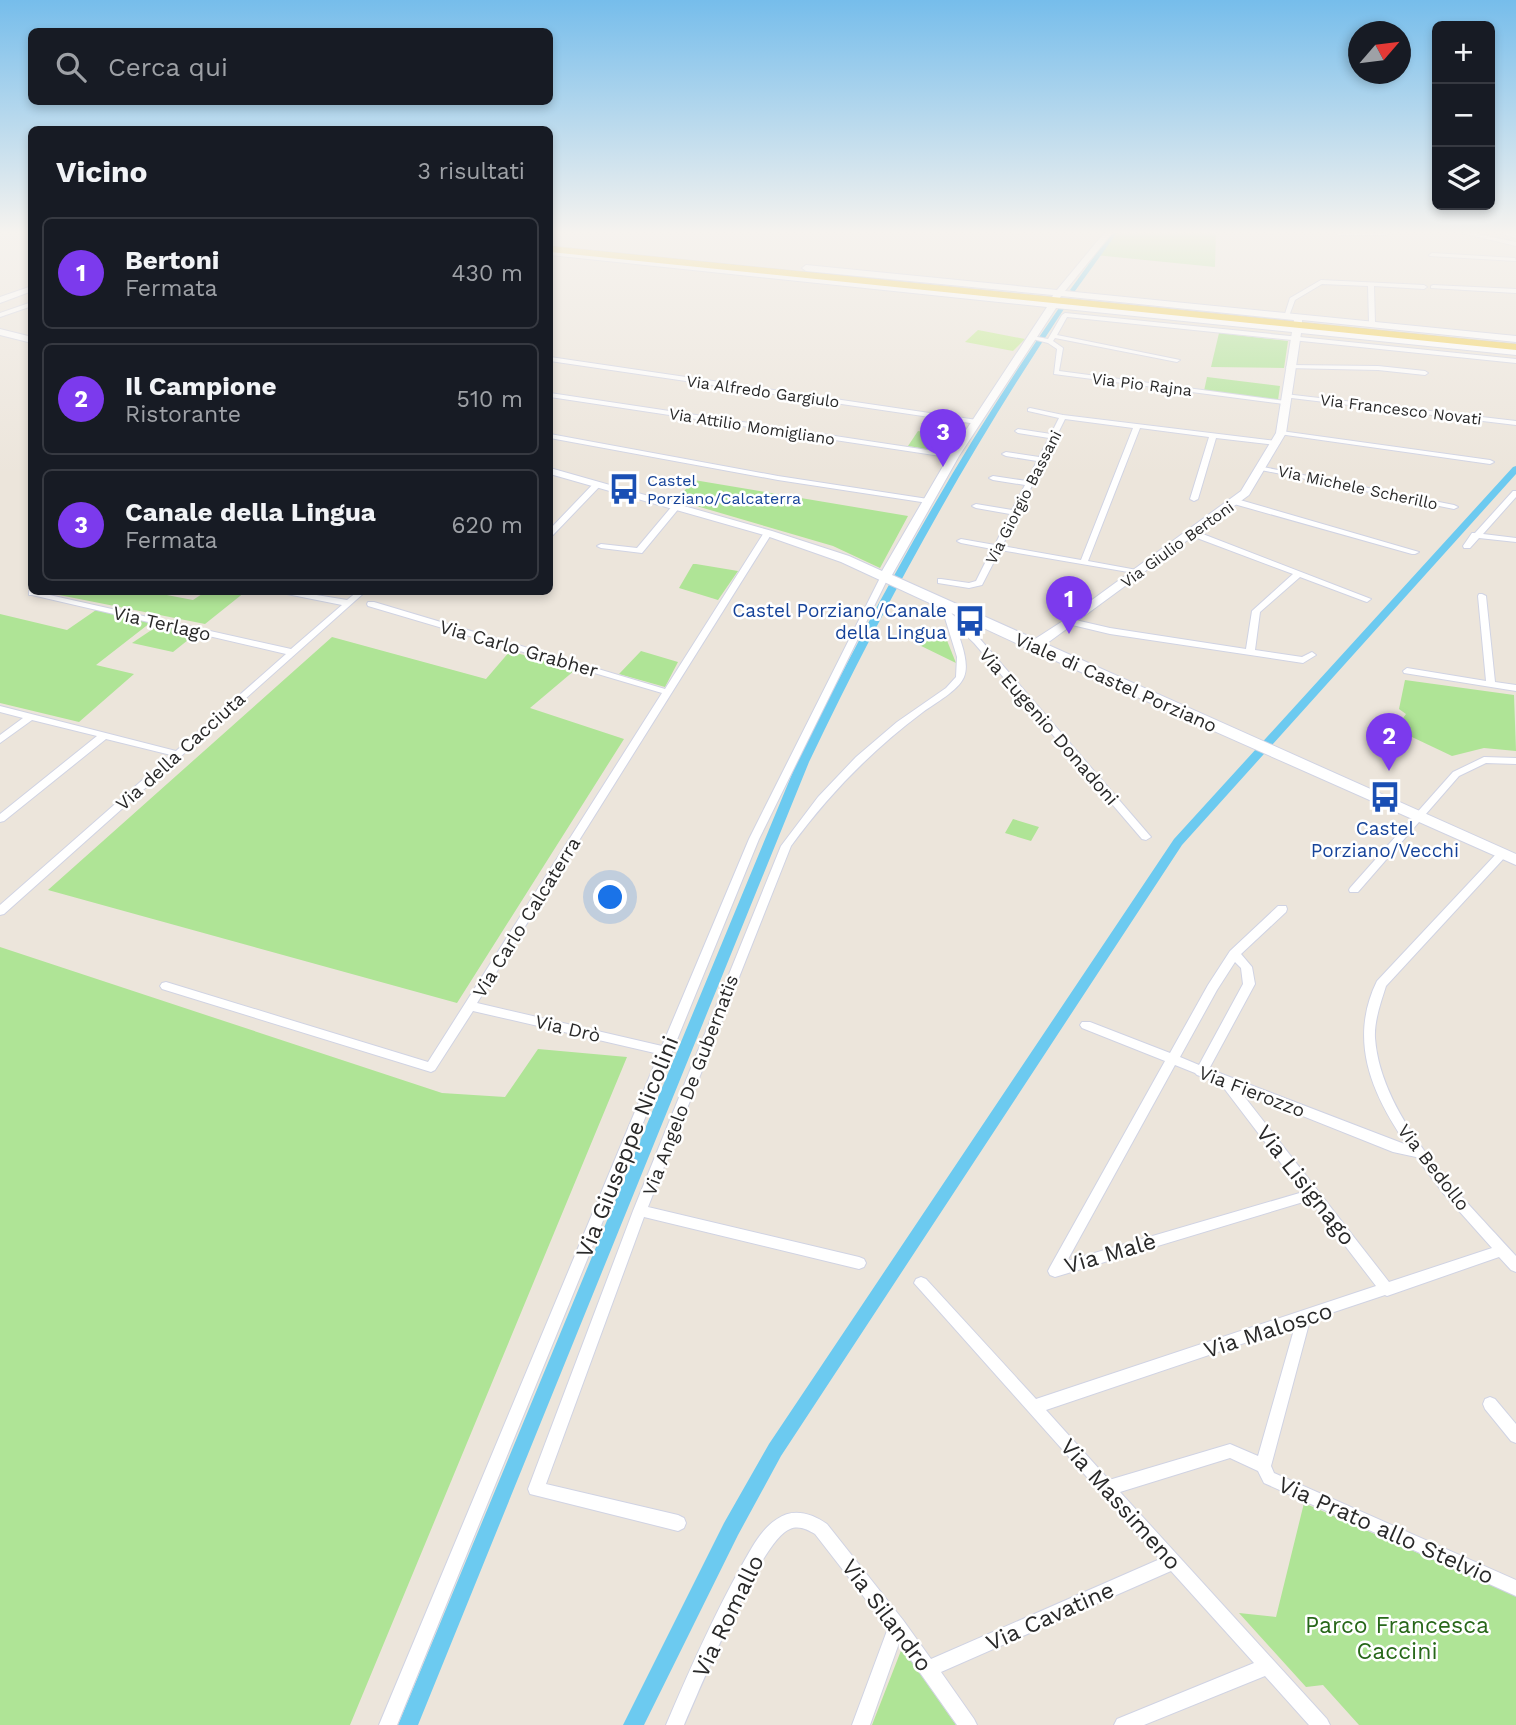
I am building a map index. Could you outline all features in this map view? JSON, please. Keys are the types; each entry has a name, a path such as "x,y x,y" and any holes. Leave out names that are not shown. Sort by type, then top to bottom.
{"main road":[{"path":"1188,314 1516,346"},
{"path":"1221,314 1294,325"}],"street":[{"path":"886,579 954,456 1034,338 1047,314"},
{"path":"1236,314 1419,352 1516,361"},
{"path":"1293,314 1294,325"},
{"path":"1372,314 1372,323"},
{"path":"1050,339 1065,315 1294,325 1408,341 1516,346"},
{"name":"Via Giulio Bertoni","path":"1034,646 1237,502 1279,438 1294,325"},
{"path":"0,332 28,339"},
{"path":"1034,338 1177,359"},
{"name":"Via Pio Rajna","path":"1050,339 1060,348 1056,373 1285,399"},
{"path":"1408,341 1419,347 1419,352"},
{"name":"Via Alfredo Gargiulo","path":"553,359 977,422"},
{"path":"1289,367 1378,368 1425,373"},
{"name":"Via Attilio Momigliano","path":"553,395 954,456"},
{"name":"Via Francesco Novati","path":"1285,399 1516,423"},
{"path":"1030,410 1063,417"},
{"name":"Via Giorgio Bassani","path":"941,582 969,586 979,583 1063,417 1213,435 1279,438 1490,462"},
{"path":"1084,562 1137,426"},
{"path":"1018,431 1053,436"},
{"path":"1194,499 1213,435"},
{"path":"553,437 778,478 928,501"},
{"path":"1006,454 1042,460"},
{"name":"Via Michele Scherillo","path":"1261,467 1454,508"},
{"name":"Viale di Castel Porziano","path":"553,472 768,533 845,559 948,611 1034,646 1509,857"},
{"path":"993,478 1030,484"},
{"path":"553,530 598,484"},
{"path":"1467,546 1516,493"},
{"path":"1237,502 1416,552"},
{"path":"976,506 1015,513"},
{"path":"601,546 639,551 676,507"},
{"name":"Via Carlo Calcaterra","path":"166,986 431,1067 768,533"},
{"path":"1192,533 1367,599"},
{"path":"1475,535 1516,540"},
{"path":"961,541 1137,572"},
{"path":"1250,652 1255,613 1299,573"},
{"name":"Via Giuseppe Nicolini","path":"388,1725 754,839 886,579"},
{"name":"Via Terlago","path":"41,595 292,652"},
{"path":"303,595 347,603"},
{"name":"Via della Cacciuta","path":"0,911 356,595"},
{"path":"1482,596 1491,684"},
{"name":"Via Carlo Grabher","path":"371,604 667,691"},
{"name":"Via Eugenio Donadoni","path":"948,611 1146,837"},
{"name":"Via Angelo De Gubernatis","path":"678,1523 536,1489 640,1211 786,846 815,806 863,753 949,690 960,677 961,657 949,625 948,611"},
{"path":"1071,622 1305,660 1312,655"},
{"path":"1407,671 1516,688"},
{"path":"0,709 178,754"},
{"path":"0,740 30,717"},
{"path":"0,819 103,736"},
{"path":"1354,890 1453,777 1469,766 1488,759 1516,761"},
{"name":"Via Bedollo","path":"1509,857 1381,984 1373,1009 1369,1037 1374,1075 1392,1112 1419,1153 1516,1266"},
{"path":"1171,1060 1234,954 1282,909"},
{"path":"1201,1072 1249,984 1246,967 1234,954"},
{"name":"Via Drò","path":"470,1006 665,1051"},
{"name":"Via Fierozzo","path":"1086,1025 1398,1148 1419,1153"},
{"name":"Via Malè","path":"1171,1060 1055,1271 1313,1194"},
{"name":"Via Lisignago","path":"1225,1081 1387,1290"},
{"path":"640,1211 859,1263"},
{"name":"Via Malosco","path":"1034,1407 1502,1250"},
{"name":"Via Massimeno","path":"921,1283 1321,1725"},
{"path":"1263,1466 1304,1318"},
{"path":"1490,1404 1516,1436"},
{"name":"Via Prato allo Stelvio","path":"1107,1488 1230,1451 1263,1466 1269,1478 1516,1588"},
{"name":"Via Silandro","path":"796,1520 809,1521 821,1529 897,1626 968,1725"},
{"name":"Via Romallo","path":"675,1725 751,1566 770,1534 780,1525 796,1520"},
{"name":"Via Cavatine","path":"928,1669 1172,1562"},
{"path":"861,1725 897,1626"},
{"path":"1124,1725 1268,1666"}],"green space":[{"path":"978,330 1025,339 1013,351 965,342"},
{"path":"1219,333 1288,341 1284,368 1211,367"},
{"path":"1207,377 1280,386 1278,400 1204,391"},
{"path":"918,431 958,437 951,449 939,451 908,446"},
{"path":"694,480 908,516 880,568 833,546 676,500"},
{"path":"693,564 738,571 718,600 679,588"},
{"path":"59,595 167,595 193,600 200,595 241,595 205,624"},
{"path":"96,610 150,623 96,665 134,674 79,722 0,703 0,614 67,630"},
{"path":"162,623 198,632 173,652 132,643"},
{"path":"942,628 956,663 915,643 917,638"},
{"path":"332,637 486,679 510,651 575,670 530,708 624,739 457,1003 48,890"},
{"path":"641,651 678,662 665,687 619,674"},
{"path":"1405,680 1514,695 1516,751 1484,748 1452,756 1395,729 1406,714 1399,709"},
{"path":"1013,819 1039,827 1031,841 1005,833"},
{"path":"0,947 442,1093 505,1097 538,1049 627,1057 350,1725 0,1725"},
{"name":"Parco Francesca Caccini","path":"1304,1503 1516,1596 1516,1725 1359,1725 1323,1685 1306,1687 1239,1613 1276,1617"},
{"path":"902,1648 956,1725 872,1725"}],"waterway":[{"path":"408,1725 803,762 861,645 923,530 989,418 1058,314"},
{"path":"633,1725 731,1529 775,1450 1178,842 1516,469"}],"place":[{"name":"Canale della Lingua","path":"943,467"},
{"name":"Castel Porziano/Calcaterra","path":"624,489"},
{"name":"Castel Porziano/Canale della Lingua","path":"970,621"},
{"name":"Bertoni","path":"1069,634"},
{"name":"Il Campione","path":"1389,771"},
{"name":"Castel Porziano/Vecchi","path":"1385,797"}]}
